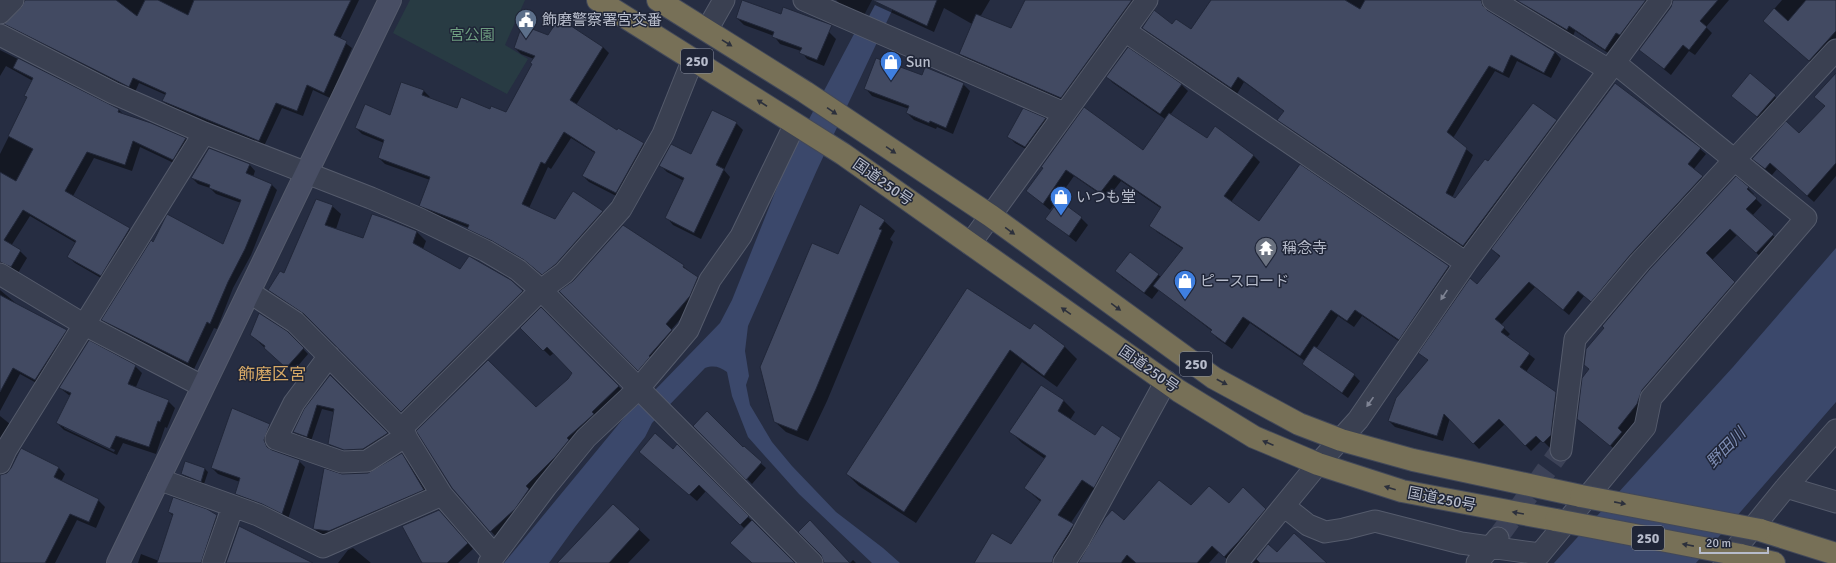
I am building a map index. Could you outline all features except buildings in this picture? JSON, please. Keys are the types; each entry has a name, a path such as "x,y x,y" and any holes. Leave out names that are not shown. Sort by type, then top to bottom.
{"highway":[{"name":"国道250号","path":"598,0 843,154 1166,381 1254,437 1318,464 1402,492 1556,520 1732,559 1774,563"},
{"name":"国道250号","path":"658,0 805,92 858,129 991,216 1214,378 1299,424 1341,440 1413,460 1582,496 1760,530 1836,554"}],"street":[{"path":"0,14 13,0"},
{"path":"118,563 202,386 390,0"},
{"path":"707,30 724,0"},
{"path":"804,0 1064,113"},
{"path":"970,244 1147,0"},
{"path":"1284,506 1308,525 1325,532 1375,521 1461,542 1495,542 1540,554 1645,427 1652,398 1806,218 1734,158 1612,67 1493,0"},
{"path":"1237,563 1367,407 1466,263 1661,0"},
{"path":"1125,31 1466,263"},
{"path":"0,35 113,93 204,133 392,207 486,251 518,270 540,290 812,563"},
{"path":"1561,450 1575,339 1640,262 1734,158 1836,50"},
{"path":"329,356 294,403 276,439 342,462 367,461 403,432 540,290 564,273 621,208 663,134 693,59"},
{"path":"249,292 295,322 403,432 442,495 491,559 586,438 638,389 688,330 710,280 741,236 794,124"},
{"path":"0,463 6,450 83,324 204,133"},
{"path":"0,274 83,324 202,386"},
{"path":"1064,563 1079,540 1166,381"},
{"path":"1732,559 1786,487 1836,430"},
{"path":"158,479 258,515 318,555 442,495"},
{"path":"1786,487 1836,502"},
{"path":"213,563 233,506"},
{"path":"1477,563 1495,542"}],"green space":[{"name":"宮公園","path":"410,0 525,0 505,45 528,59 507,94 393,33"}],"water":[{"path":"872,0 897,0 817,170 748,326 745,351 749,376 746,385 750,405 772,442 792,466 836,512 900,563 872,563 799,494 748,437 732,396 727,372 719,368 708,367 705,368 652,423 645,437 549,563 504,563 627,414 655,390 720,323 732,300 790,155"},
{"name":"野田川","path":"1836,248 1836,402 1696,563 1554,563 1733,367"}],"tunnel":[{"path":"1498,537 1561,450"}],"place":[{"name":"飾磨警察署宮交番","path":"526,40"},
{"name":"Sun","path":"891,82"},
{"name":"いつも堂","path":"1061,216"},
{"name":"稱念寺","path":"1266,268"},
{"name":"ピースロード","path":"1185,300"}],"district":[{"name":"飾磨区宮","path":"272,374"}]}
